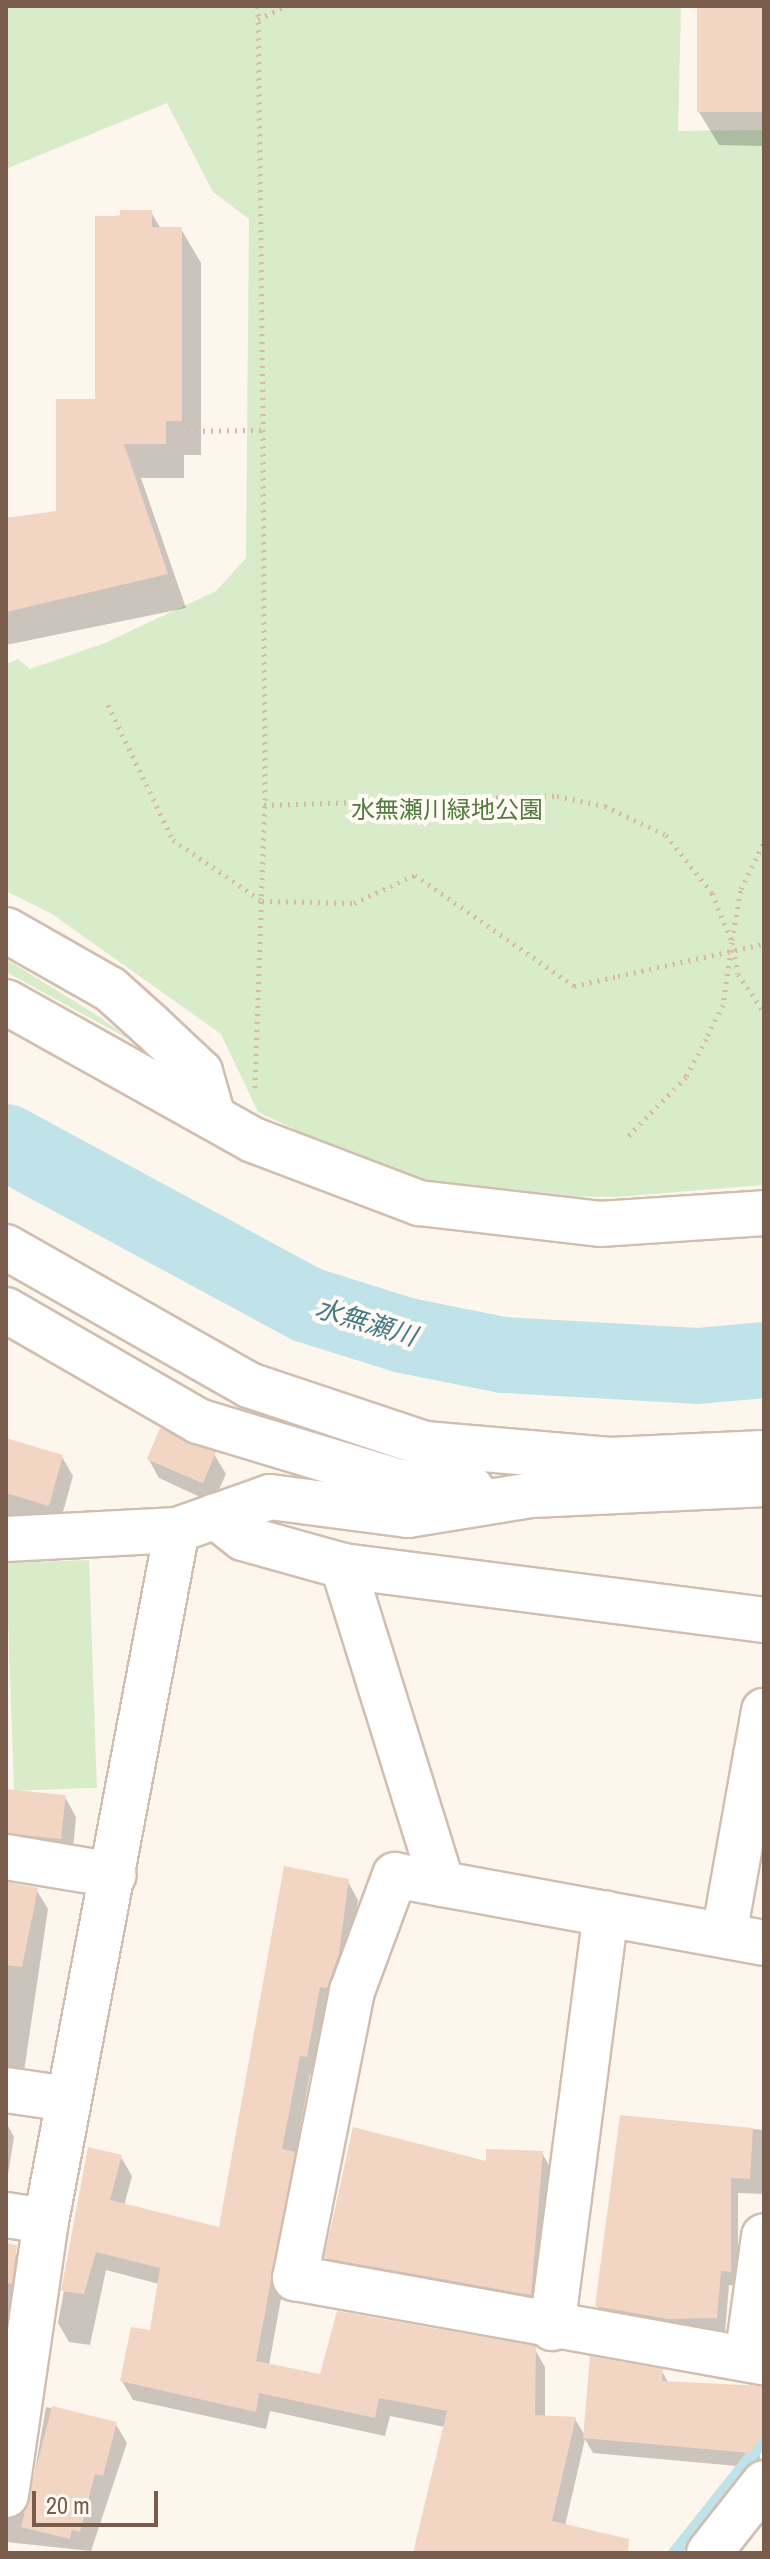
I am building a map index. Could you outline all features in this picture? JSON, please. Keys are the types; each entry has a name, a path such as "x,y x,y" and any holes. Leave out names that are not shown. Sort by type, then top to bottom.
{"street":[{"path":"6,930 130,1007 200,1072 213,1117"},
{"path":"6,1002 253,1140 419,1203 501,1217 600,1224 764,1213"},
{"path":"6,1247 249,1385 425,1444 610,1460 764,1453"},
{"path":"6,1310 198,1421 280,1451 400,1482 532,1495"},
{"path":"6,1539 196,1523 270,1497 408,1515 532,1495 764,1484"},
{"path":"196,1523 343,1566 764,1620"},
{"path":"6,2495 26,2218 68,2099 114,1875 196,1523"},
{"path":"343,1566 442,1884"},
{"path":"764,1711 744,1939 395,1875 352,1991 295,2278 552,2328 755,2360 764,2236"},
{"path":"6,1857 114,1875"},
{"path":"552,2328 606,1914"},
{"path":"6,2090 68,2099"},
{"path":"709,2553 764,2483"}],"path":[{"path":"253,1140 264,805 258,6"},
{"path":"258,19 286,6"},
{"path":"187,431 263,430"},
{"path":"108,705 173,840 262,901 354,903 415,875 574,986 764,944"},
{"path":"264,805 519,794 605,806 666,835 689,859 732,942 738,974 764,1012"},
{"path":"628,1136 686,1077 723,1005 741,889 764,842"}],"green space":[{"name":"水無瀬川緑地公園","path":"6,6 681,6 678,131 764,130 764,1185 615,1197 481,1195 362,1161 258,1112 221,1034 52,914 6,891 6,664 18,659 30,669 105,643 216,591 246,558 249,219 213,192 167,103 6,169"},
{"path":"6,959 98,1016 132,1041 6,972"},
{"path":"89,1560 97,1788 14,1791 6,1563"}],"building":[{"path":"697,6 764,6 764,112 697,112"},
{"path":"120,210 152,210 152,227 182,227 182,421 166,421 166,444 124,444 168,574 6,612 6,518 56,511 56,399 95,399 95,216 120,216"},
{"path":"160,1428 216,1452 203,1483 147,1459"},
{"path":"6,1438 63,1455 49,1506 6,1493"},
{"path":"6,1789 66,1795 61,1839 6,1833"},
{"path":"284,1866 349,1879 339,1953 327,1988 320,1987 307,2057 300,2056 282,2149 295,2152 256,2361 320,2374 337,2311 536,2346 535,2415 576,2417 552,2521 629,2539 628,2553 413,2553 447,2411 379,2398 375,2418 259,2393 256,2412 120,2381 131,2327 150,2330 160,2268 96,2252 84,2294 61,2291 88,2147 122,2155 110,2200 219,2227"},
{"path":"6,1882 38,1888 22,1967 6,1965"},
{"path":"620,2115 753,2128 750,2179 731,2178 731,2272 721,2271 717,2318 668,2319 595,2306"},
{"path":"353,2127 486,2161 486,2149 543,2151 531,2295 324,2258"},
{"path":"6,2243 17,2245 12,2284 6,2283"},
{"path":"590,2356 663,2369 662,2381 764,2386 764,2433 750,2453 583,2438"},
{"path":"52,2406 117,2422 103,2476 95,2474 80,2532 72,2530 70,2539 21,2527"}],"waterway":[{"name":"水無瀬川","path":"6,1142 308,1305 403,1335 503,1355 697,1366 764,1360"},
{"path":"674,2553 764,2440"}]}
